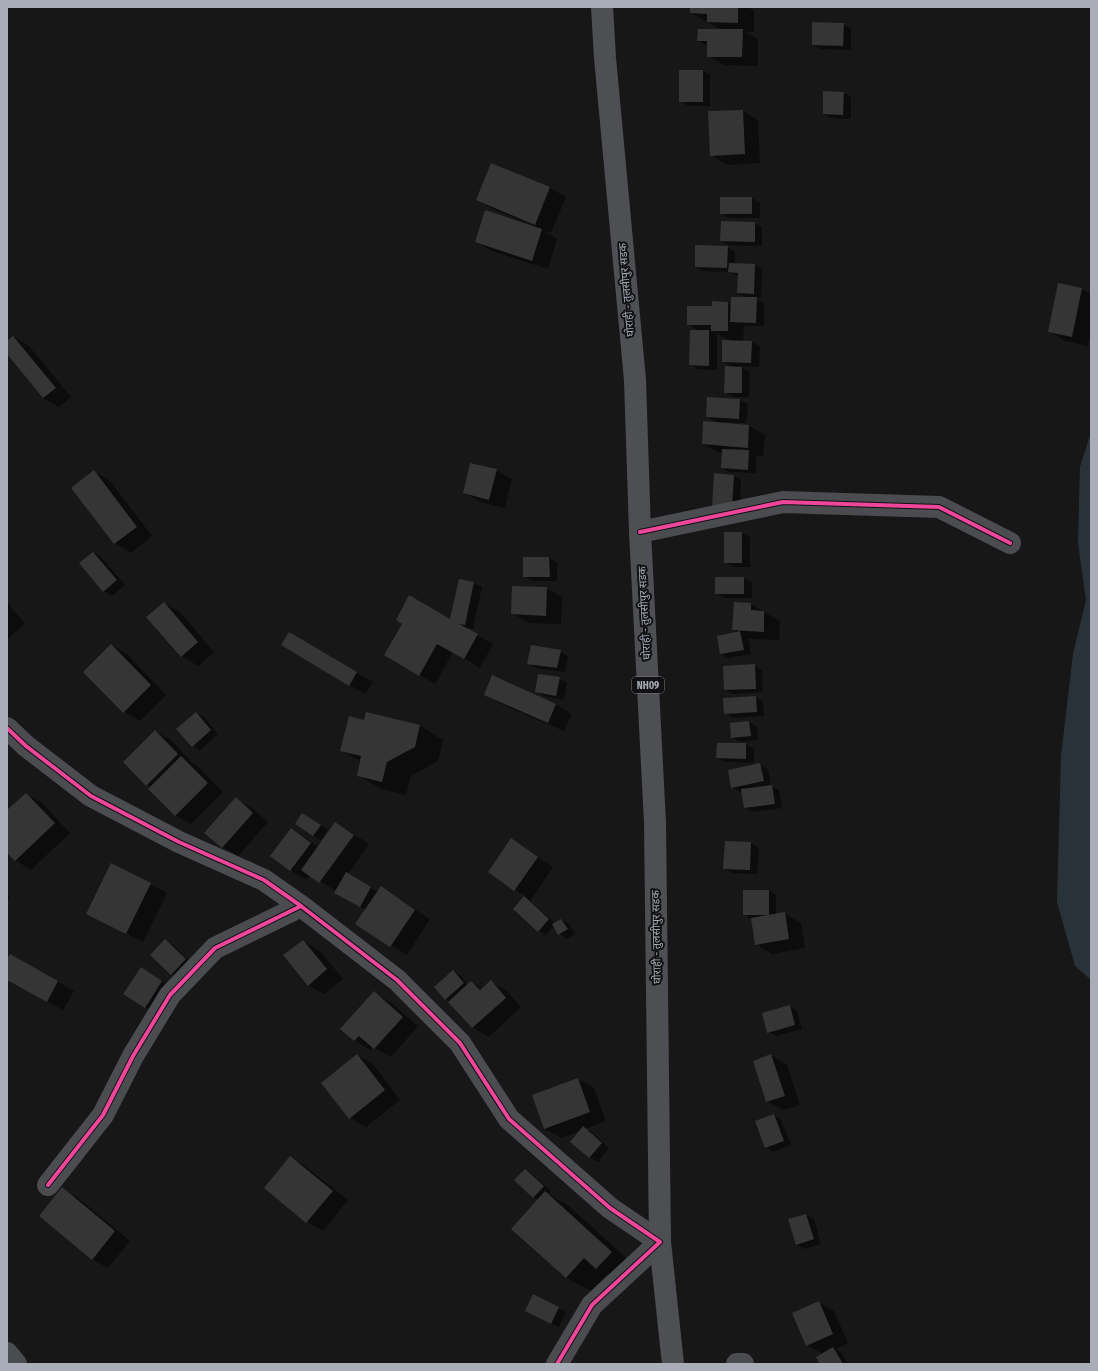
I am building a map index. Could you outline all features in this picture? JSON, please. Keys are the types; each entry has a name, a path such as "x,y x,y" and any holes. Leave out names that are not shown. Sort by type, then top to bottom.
{"main road":[{"name":"घोराही - तुलसीपुर सडक","path":"602,7 605,58 635,380 640,532 655,823 660,1242 673,1364"}],"street":[{"path":"640,532 783,502 853,504 939,507 1010,543"},
{"path":"7,728 26,746 91,796 179,842 264,880 301,906 397,980 460,1043 509,1119 610,1208 660,1242 592,1305 557,1364"},
{"path":"48,1185 103,1115 133,1056 170,995 215,948 301,906"},
{"path":"7,1353 16,1364"},
{"path":"737,1364 744,1364"}],"shaded area":[{"path":"1091,432 1091,980 1075,966 1057,902 1061,756 1073,654 1086,600 1078,543 1080,467"}],"building":[{"path":"690,7 738,7 738,23 707,22 707,14 690,13"},
{"path":"812,22 844,23 843,46 812,45"},
{"path":"698,29 743,29 742,57 707,57 707,41 697,41"},
{"path":"679,70 703,70 703,102 679,102"},
{"path":"823,91 844,92 843,115 823,114"},
{"path":"743,110 745,154 710,156 708,111"},
{"path":"491,163 550,187 535,225 476,200"},
{"path":"720,197 752,197 752,214 720,214"},
{"path":"485,210 542,229 532,261 475,242"},
{"path":"721,221 755,222 755,242 720,241"},
{"path":"695,245 728,246 727,268 695,267"},
{"path":"729,263 755,264 754,294 737,293 738,273 728,272"},
{"path":"1058,283 1082,288 1072,337 1048,332"},
{"path":"731,297 757,297 756,323 730,322"},
{"path":"712,301 728,302 728,331 711,331 711,325 687,325 687,306 712,306"},
{"path":"690,330 709,330 709,366 689,365"},
{"path":"13,336 56,388 43,398 7,354 7,341"},
{"path":"722,340 752,341 751,363 722,362"},
{"path":"725,366 742,367 742,393 724,393"},
{"path":"707,397 740,399 739,419 706,417"},
{"path":"703,421 749,425 748,448 702,444"},
{"path":"722,449 749,450 748,470 721,468"},
{"path":"470,463 497,469 489,500 463,493"},
{"path":"94,470 137,527 114,544 71,488"},
{"path":"714,473 734,475 732,508 712,508"},
{"path":"724,532 742,532 742,563 724,563"},
{"path":"93,552 117,580 103,592 79,563"},
{"path":"523,557 549,557 550,577 523,577"},
{"path":"715,577 744,577 744,594 715,594"},
{"path":"459,579 474,582 465,625 459,624 478,634 464,659 437,644 419,676 384,655 402,624 396,620 409,595 450,619"},
{"path":"512,586 547,587 546,616 511,614"},
{"path":"164,602 198,642 181,657 146,617"},
{"path":"734,602 751,603 751,610 764,611 764,632 732,630"},
{"path":"740,631 744,650 720,654 717,636"},
{"path":"289,632 357,672 349,686 281,645"},
{"path":"111,644 151,685 123,713 83,672"},
{"path":"531,645 561,650 557,668 527,664"},
{"path":"755,664 756,689 724,690 723,666"},
{"path":"538,674 560,677 556,696 535,692"},
{"path":"492,675 556,704 548,723 484,695"},
{"path":"756,696 757,712 724,714 723,698"},
{"path":"196,712 211,730 192,747 176,729"},
{"path":"366,712 420,725 415,747 387,762 382,782 357,776 361,756 340,751 349,716 364,720"},
{"path":"749,721 751,736 731,738 730,723"},
{"path":"155,730 178,754 146,786 123,762"},
{"path":"717,743 746,743 746,759 716,758"},
{"path":"181,756 208,783 175,816 148,789"},
{"path":"760,763 764,781 731,788 728,770"},
{"path":"772,785 775,804 744,808 741,789"},
{"path":"26,793 55,823 15,861 7,853 7,810"},
{"path":"236,797 253,813 222,848 204,833"},
{"path":"302,813 321,825 313,836 295,824"},
{"path":"335,822 354,835 319,883 301,870"},
{"path":"291,828 311,843 290,871 270,856"},
{"path":"511,838 538,857 514,891 488,872"},
{"path":"725,841 751,842 750,870 723,869"},
{"path":"111,863 151,883 126,934 86,914"},
{"path":"346,872 371,887 360,907 334,893"},
{"path":"381,886 415,910 390,947 355,924"},
{"path":"743,890 769,890 769,915 743,915"},
{"path":"524,896 549,919 538,932 513,909"},
{"path":"785,912 789,939 755,945 751,918"},
{"path":"561,919 568,929 558,935 552,924"},
{"path":"165,939 186,959 171,975 150,955"},
{"path":"303,940 327,969 308,986 283,955"},
{"path":"10,954 58,981 47,1002 7,980 7,959"},
{"path":"141,967 162,981 145,1008 123,994"},
{"path":"453,970 464,983 445,1000 434,987"},
{"path":"491,980 506,998 472,1028 448,1002 471,981 480,990"},
{"path":"374,991 403,1017 374,1049 359,1036 354,1041 340,1029"},
{"path":"790,1005 795,1025 767,1033 762,1013"},
{"path":"357,1054 385,1090 349,1119 321,1083"},
{"path":"771,1054 785,1096 766,1102 753,1061"},
{"path":"578,1078 590,1112 544,1129 532,1095"},
{"path":"774,1114 784,1141 765,1148 755,1121"},
{"path":"583,1126 602,1143 589,1158 570,1142"},
{"path":"290,1156 333,1191 306,1223 264,1188"},
{"path":"525,1169 544,1186 533,1198 514,1180"},
{"path":"62,1187 115,1231 92,1260 39,1216"},
{"path":"545,1191 612,1252 596,1269 584,1258 566,1278 511,1229"},
{"path":"806,1214 814,1239 796,1245 788,1219"},
{"path":"533,1294 559,1307 551,1324 525,1311"},
{"path":"819,1301 833,1334 806,1346 792,1313"},
{"path":"833,1347 843,1364 820,1364 816,1357"}],"cycle path":[{"path":"640,532 783,502 939,507 1010,543"},
{"path":"7,728 26,746 91,796 179,842 264,880 301,906 397,980 460,1043 509,1119 610,1208 660,1242 592,1305 557,1364"},
{"path":"48,1185 103,1115 133,1056 170,995 215,948 301,906"}]}
